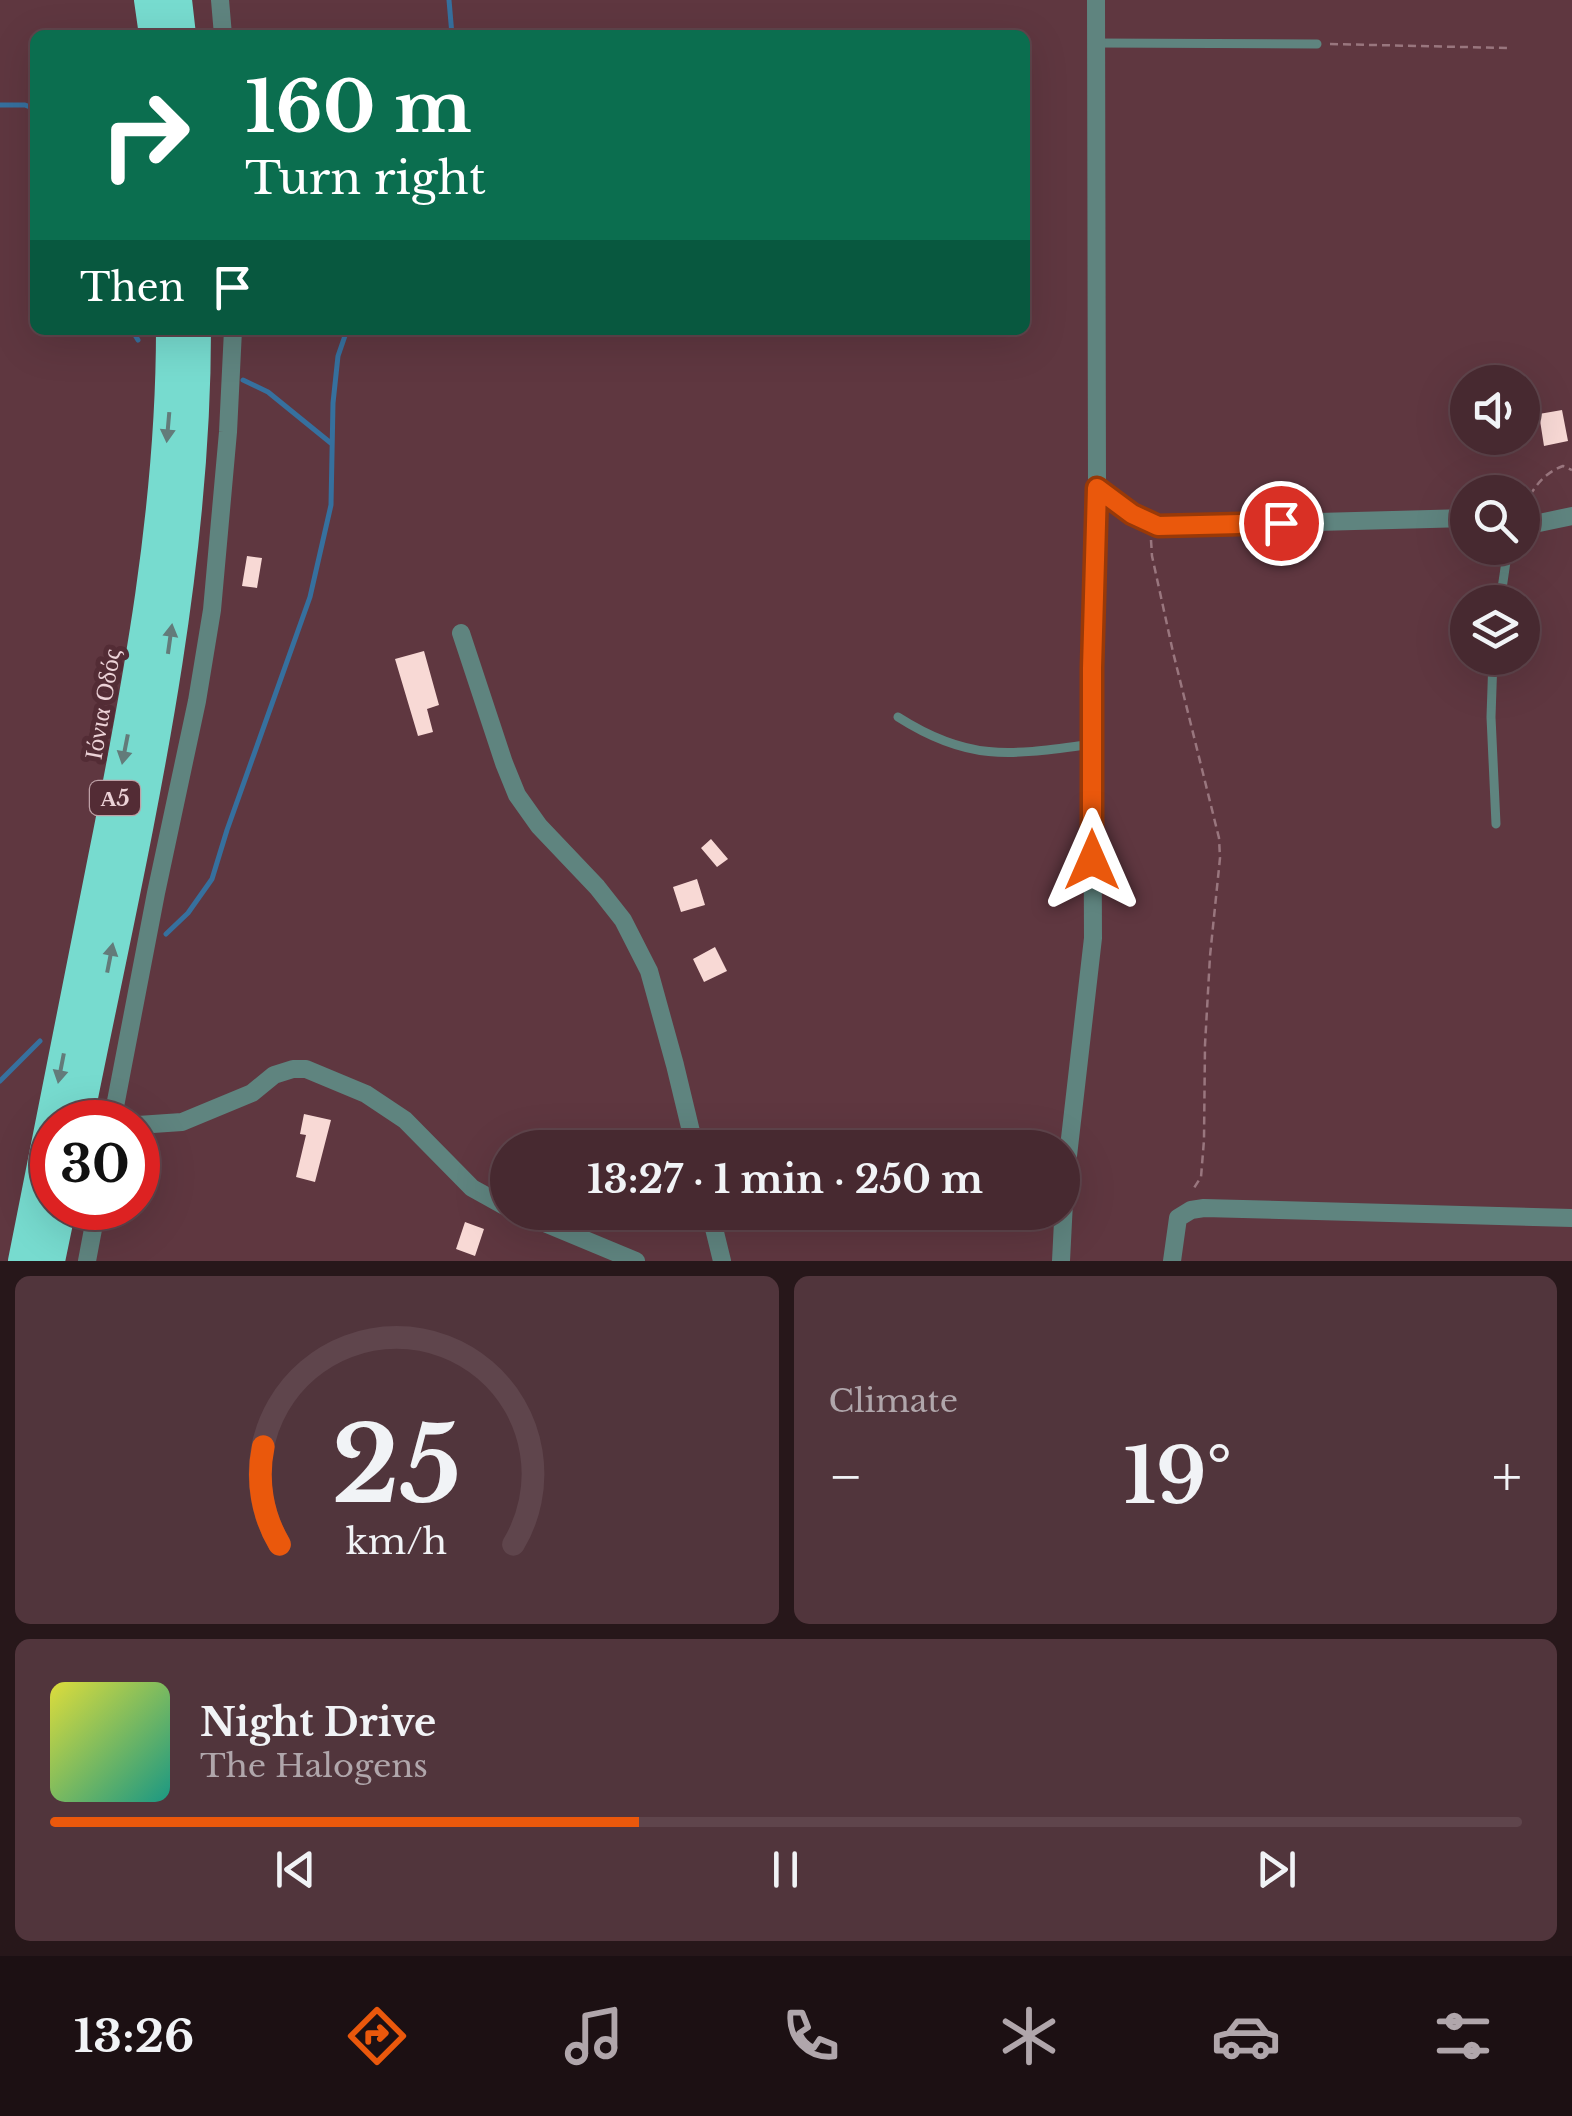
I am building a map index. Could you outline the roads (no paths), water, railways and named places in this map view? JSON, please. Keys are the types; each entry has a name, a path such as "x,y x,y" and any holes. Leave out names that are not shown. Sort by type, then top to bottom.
{"highway":[{"path":"149,0 153,30"},
{"path":"176,0 180,30"},
{"name":"Ιόνια Οδός","path":"23,1261 134,702 170,414 171,335"},
{"name":"Α5","path":"82,1100 161,702 180,572 196,335"},
{"path":"50,1261 56,1230"}],"street":[{"path":"220,0 223,30"},
{"path":"1070,1130 1093,938 1096,0"},
{"path":"116,1100 212,610 233,335"},
{"path":"1097,488 1150,524 1170,527 1450,519"},
{"path":"1540,524 1572,516"},
{"path":"461,633 517,795 546,834 610,903 642,955 690,1130"},
{"path":"160,1124 182,1122 252,1093 274,1076 306,1069 366,1094 405,1120 472,1188 490,1198"},
{"path":"1172,1261 1178,1218 1204,1208 1572,1218"},
{"path":"86,1261 92,1230"},
{"path":"561,1230 636,1261"},
{"path":"714,1230 722,1261"},
{"path":"1061,1261 1062,1230"}],"lane":[{"path":"1096,43 1317,44"},
{"path":"1493,675 1496,824"},
{"path":"898,717 955,746 991,753 1092,744"}],"waterway":[{"path":"449,0 452,30"},
{"path":"0,105 30,107"},
{"path":"135,335 138,340"},
{"path":"166,934 188,913 212,879 310,597 331,505 333,403 338,356 345,335"},
{"path":"243,380 268,392 332,444"},
{"path":"0,1081 40,1041"}]}
